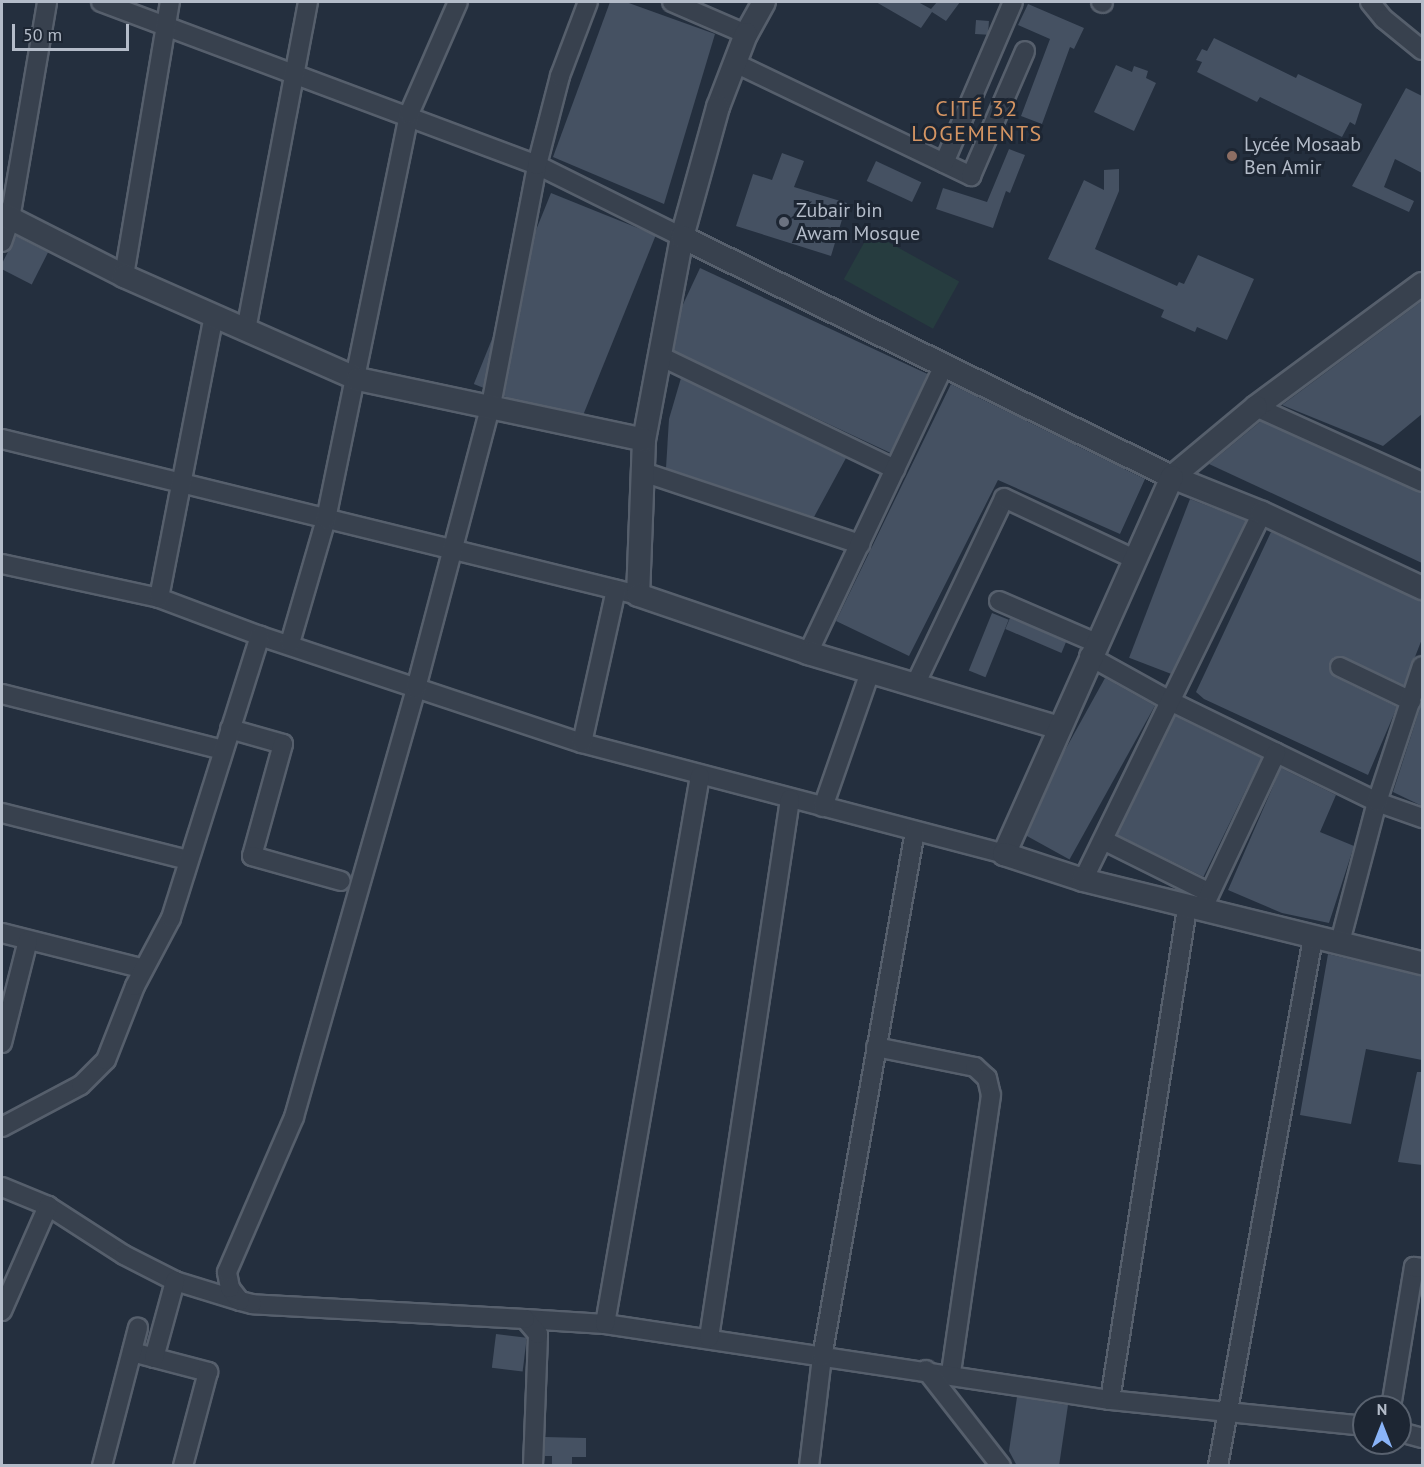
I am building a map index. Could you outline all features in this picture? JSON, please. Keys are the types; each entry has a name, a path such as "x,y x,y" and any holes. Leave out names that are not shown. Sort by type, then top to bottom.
{"street":[{"path":"2,242 47,2"},
{"path":"101,2 294,71 537,165 943,367 1172,477 1262,513 1422,588"},
{"path":"124,276 170,2"},
{"path":"246,330 308,2"},
{"path":"290,643 326,519 357,379 409,114 458,2"},
{"path":"240,1301 230,1288 227,1272 294,1117 416,688 454,550 490,405 537,165 560,76 588,2"},
{"path":"672,2 746,34"},
{"path":"638,595 644,440 682,237 735,63 746,34 764,2"},
{"path":"944,163 1013,2"},
{"path":"1370,2 1384,19 1422,50"},
{"path":"735,63 971,176 1025,51"},
{"path":"6,216 124,276 357,379 490,405 644,440"},
{"path":"1004,854 1092,650 1172,477 1256,407 1422,284"},
{"path":"159,598 214,316"},
{"path":"660,356 895,469"},
{"path":"808,654 943,367"},
{"path":"1256,407 1422,482"},
{"path":"2,439 638,595 808,654 1059,728"},
{"path":"643,472 860,544"},
{"path":"915,685 1004,498 1134,559"},
{"path":"1083,880 1172,702 1262,513"},
{"path":"2,564 159,598 260,636 290,643 582,743 700,776 1004,854 1083,880 1200,903 1313,938 1340,942 1422,963"},
{"path":"582,743 616,590"},
{"path":"999,601 1092,650 1172,702 1377,802 1422,818"},
{"path":"2,1127 95,1075 106,1060 144,969 171,918 260,636"},
{"path":"1340,942 1377,802 1422,666"},
{"path":"1340,667 1411,701"},
{"path":"823,807 870,672"},
{"path":"2,694 223,750"},
{"path":"230,729 283,744 252,856 341,881"},
{"path":"1110,1400 1200,903 1276,753"},
{"path":"605,1324 700,776"},
{"path":"709,1338 790,799"},
{"path":"2,813 188,860"},
{"path":"808,1466 822,1357 915,831"},
{"path":"1103,840 1200,903"},
{"path":"2,933 144,969"},
{"path":"1218,1466 1313,938"},
{"path":"2,1043 28,940"},
{"path":"876,1047 975,1067 987,1078 992,1095 951,1374"},
{"path":"2,1187 48,1206 124,1255 175,1281 240,1301 605,1324 822,1357 926,1370 1110,1400 1352,1425"},
{"path":"2,1311 48,1206"},
{"path":"1393,1395 1414,1267 1422,1268"},
{"path":"154,1358 175,1281"},
{"path":"525,1319 538,1334 533,1466"},
{"path":"102,1466 138,1328"},
{"path":"132,1352 208,1372 183,1466"},
{"path":"926,1370 1001,1466"}],"green space":[{"path":"870,232 959,281 933,329 844,279"}],"building":[{"path":"610,2 626,2 715,34 664,204 553,157"},
{"path":"876,2 918,2 931,9 937,2 960,2 946,21 932,12 921,28"},
{"path":"1028,4 1084,28 1074,49 1070,47 1042,124 1021,116 1050,39 1018,25"},
{"path":"976,20 989,21 988,35 975,34"},
{"path":"1214,38 1296,78 1298,74 1362,104 1355,125 1350,122 1342,137 1260,97 1257,102 1197,72 1202,62 1196,60 1202,49 1207,51"},
{"path":"1116,65 1132,72 1134,66 1148,71 1146,78 1156,83 1134,131 1094,112"},
{"path":"1406,88 1422,96 1422,173 1395,159 1384,187 1414,201 1409,212 1352,186"},
{"path":"1009,149 1025,155 1010,193 1006,191 993,228 936,209 943,188 987,202"},
{"path":"782,153 804,161 794,187 847,203 831,256 736,226 753,174 772,180"},
{"path":"876,161 921,182 912,202 867,181"},
{"path":"1119,169 1119,191 1095,249 1177,286 1179,282 1184,284 1198,255 1254,279 1227,340 1197,327 1195,332 1161,317 1164,310 1048,259 1084,180 1104,190 1104,170"},
{"path":"551,193 656,235 579,426 474,384"},
{"path":"16,236 48,252 32,284 2,269 2,263"},
{"path":"700,268 927,374 891,453 663,347"},
{"path":"1422,301 1422,414 1383,446 1282,405"},
{"path":"681,378 846,458 814,517 666,468 669,419"},
{"path":"951,384 1145,479 1120,534 998,480 909,656 836,621"},
{"path":"1261,421 1422,493 1422,563 1209,464"},
{"path":"1190,499 1246,521 1185,679 1129,658"},
{"path":"1271,532 1422,601 1422,639 1404,685 1344,657 1334,657 1330,663 1335,677 1397,707 1368,775 1204,699 1196,692"},
{"path":"992,613 1009,620 985,677 969,670"},
{"path":"1010,618 1066,642 1061,653 1005,629"},
{"path":"1105,678 1155,706 1070,860 1020,832"},
{"path":"1420,708 1422,708 1422,806 1393,792"},
{"path":"1175,716 1261,758 1203,877 1117,835"},
{"path":"1281,768 1336,795 1320,832 1354,846 1329,923 1282,913 1228,890"},
{"path":"1328,954 1422,976 1422,1060 1366,1049 1351,1124 1300,1115"},
{"path":"1417,1072 1422,1072 1422,1165 1398,1162"},
{"path":"496,1334 527,1338 523,1372 492,1368"},
{"path":"1017,1397 1068,1405 1059,1466 1017,1466 1009,1451"},
{"path":"545,1437 586,1438 586,1457 572,1457 572,1466 552,1466 552,1456 545,1456"}],"place":[{"name":"Lycée Mosaab Ben Amir","path":"1232,156"},
{"name":"Zubair bin Awam Mosque","path":"784,222"}],"district":[{"name":"CITÉ 32 LOGEMENTS","path":"977,120"}]}
